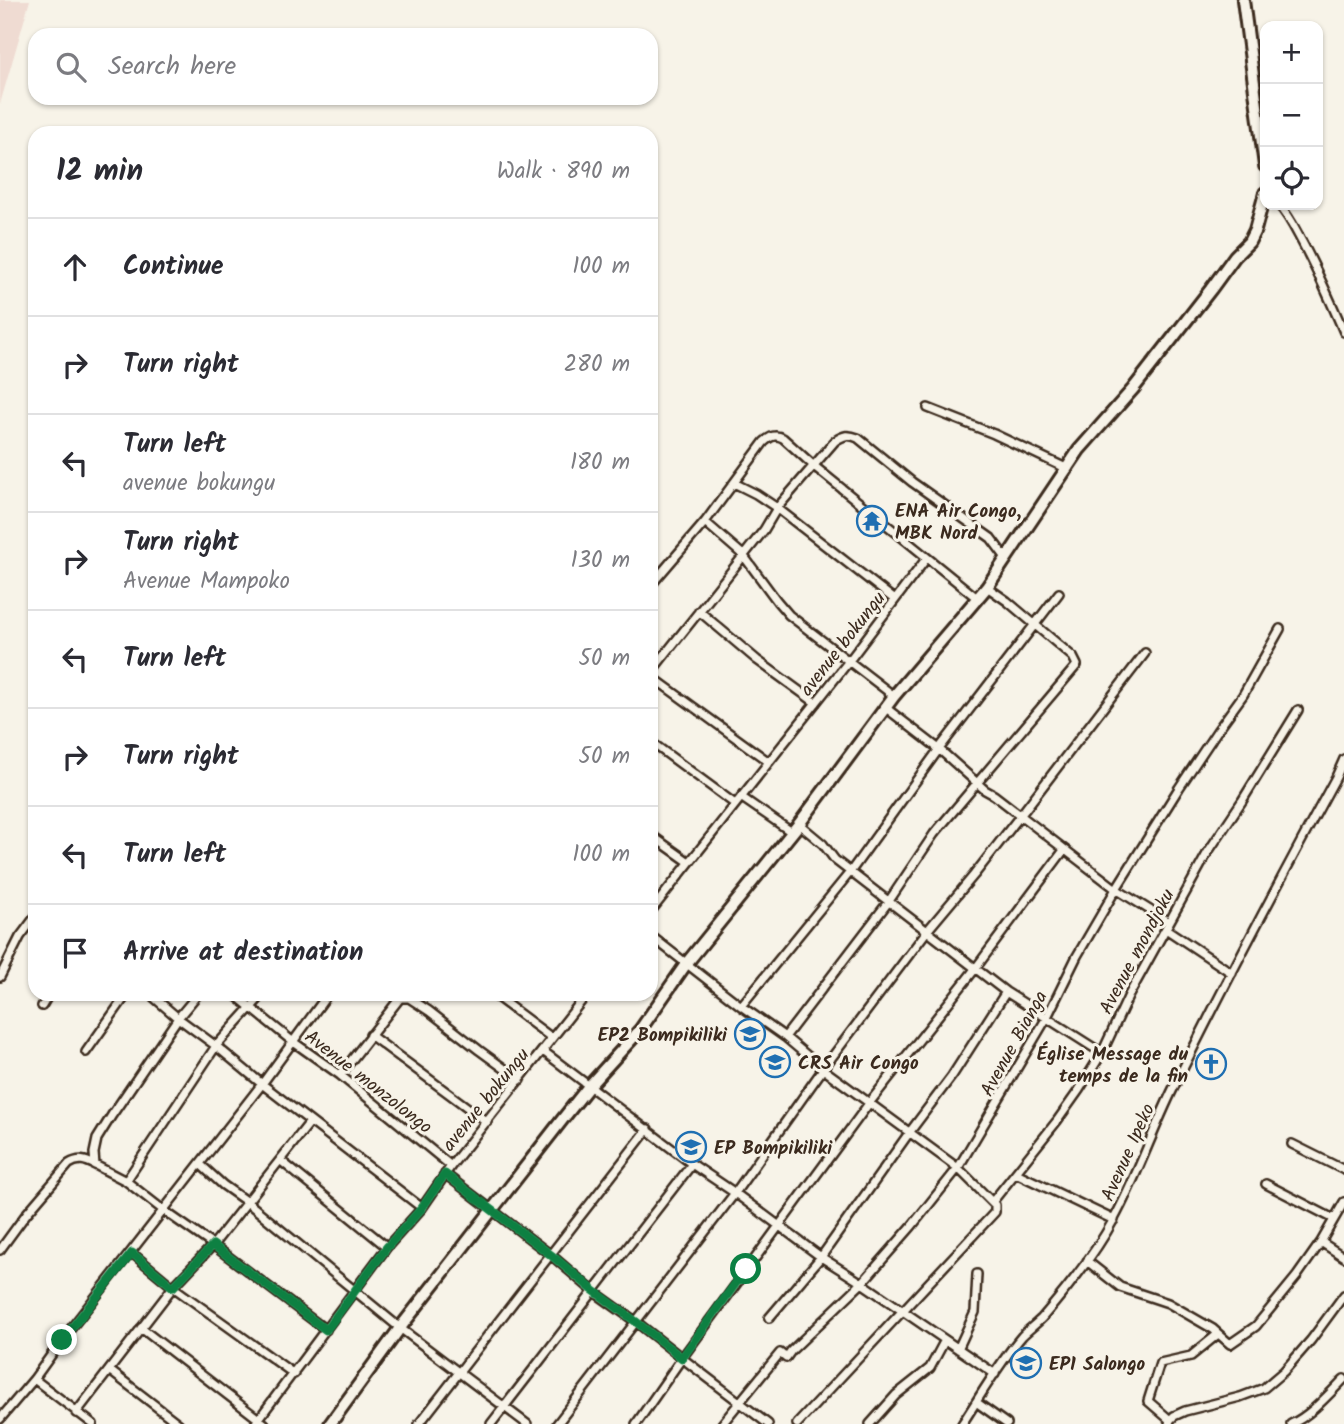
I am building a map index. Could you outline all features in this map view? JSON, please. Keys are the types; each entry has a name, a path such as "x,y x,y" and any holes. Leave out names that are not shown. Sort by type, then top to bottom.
{"street":[{"path":"1243,0 1262,147"},
{"path":"330,1424 491,1209 589,1086 640,1030 686,964 796,829 894,696 987,587 1079,450 1133,389 1235,256 1249,242 1260,210"},
{"path":"1284,210 1310,257 1344,332"},
{"path":"928,408 994,434 1068,469"},
{"path":"658,577 705,522 764,442 777,435 977,598"},
{"path":"658,665 764,530 776,508 843,435 858,438 912,482 991,538 1006,558"},
{"path":"734,483 776,508 895,600"},
{"path":"705,522 743,555 789,615 894,696"},
{"name":"avenue bokungu","path":"658,902 849,661 926,558"},
{"path":"785,1037 889,901 934,834 1077,665 1073,657 987,587"},
{"path":"741,1006 851,872 939,749 1059,593"},
{"path":"699,611 757,660 816,703"},
{"name":"Avenue Bianga","path":"722,1424 780,1353 786,1358 862,1283 958,1168 1045,1019 1077,956 1116,889 1194,765 1244,695 1280,629"},
{"path":"557,1424 735,1193 927,930 974,875 1145,653"},
{"path":"658,679 769,762"},
{"path":"886,708 939,749 985,790 1232,973"},
{"name":"Avenue mondjoku","path":"902,1311 995,1212 993,1201 1064,1111 1102,1053 1129,995 1208,852 1298,710"},
{"path":"658,747 735,804"},
{"name":"Avenue Ipeko","path":"962,1424 1023,1336 1041,1319 1087,1261 1114,1220 1167,1101 1232,973 1340,778 1344,759"},
{"path":"741,797 823,844 835,860 975,969 1045,1019 1102,1053"},
{"path":"658,840 689,862"},
{"path":"636,1424 870,1102 1065,850"},
{"path":"0,977 28,927"},
{"path":"658,942 785,1037 823,1069 958,1168 993,1201"},
{"path":"769,1318 821,1257 952,1076 1006,992"},
{"path":"42,1006 45,1001"},
{"path":"86,1052 122,1001"},
{"path":"158,1001 422,1208"},
{"path":"95,1165 97,1139 192,1001"},
{"name":"Avenue monzolongo","path":"244,1001 451,1166"},
{"path":"126,1181 216,1046 257,1001"},
{"path":"4,1424 0,1420 132,1253 323,1001"},
{"path":"340,1075 398,1001"},
{"path":"416,1001 520,1080"},
{"path":"502,1001 552,1038"},
{"name":"avenue bokungu","path":"260,1423 387,1247 422,1208 451,1166 581,1001"},
{"path":"370,1035 487,1122"},
{"path":"543,1051 821,1257 995,1374"},
{"path":"76,1413 173,1287 213,1245 310,1122"},
{"path":"419,1424 648,1129"},
{"path":"1292,1144 1344,1170"},
{"path":"0,1250 69,1164 76,1160 85,1160 126,1181 326,1330"},
{"path":"280,1160 387,1247"},
{"path":"200,1164 400,1328 527,1424"},
{"path":"491,1424 692,1164"},
{"path":"1016,1173 1114,1220"},
{"path":"445,1174 768,1424"},
{"path":"1266,1184 1334,1219"},
{"path":"1087,1261 1120,1287 1168,1303 1230,1344 1256,1326 1297,1276 1344,1202"},
{"path":"1321,1242 1344,1257"},
{"path":"132,1253 173,1287 294,1374"},
{"path":"958,1349 975,1312 977,1274"},
{"path":"1218,1334 1191,1356 1160,1363 1148,1401 1169,1422 1174,1416 1185,1411 1264,1388 1284,1371 1311,1340 1344,1295"},
{"path":"797,1424 902,1311"},
{"path":"141,1328 260,1423"},
{"path":"870,1424 896,1395 930,1368 945,1340"},
{"path":"108,1370 179,1424"},
{"path":"34,1379 93,1424"},
{"path":"1291,1424 1344,1379"},
{"path":"976,1402 1007,1424"}],"shaded area":[{"path":"0,0 30,0 0,104"}],"place":[{"name":"ENA Air Congo, MBK Nord","path":"872,521"},
{"name":"EP2 Bompikiliki","path":"750,1034"},
{"name":"CRS Air Congo","path":"775,1062"},
{"name":"Église Message du temps de la fin","path":"1211,1064"},
{"name":"EP Bompikiliki","path":"691,1147"},
{"name":"EP1 Salongo","path":"1026,1363"}],"route":[{"path":"62,1340 132,1253 173,1287 213,1245 326,1330 387,1247 422,1208 445,1174 682,1358 746,1269"}]}
